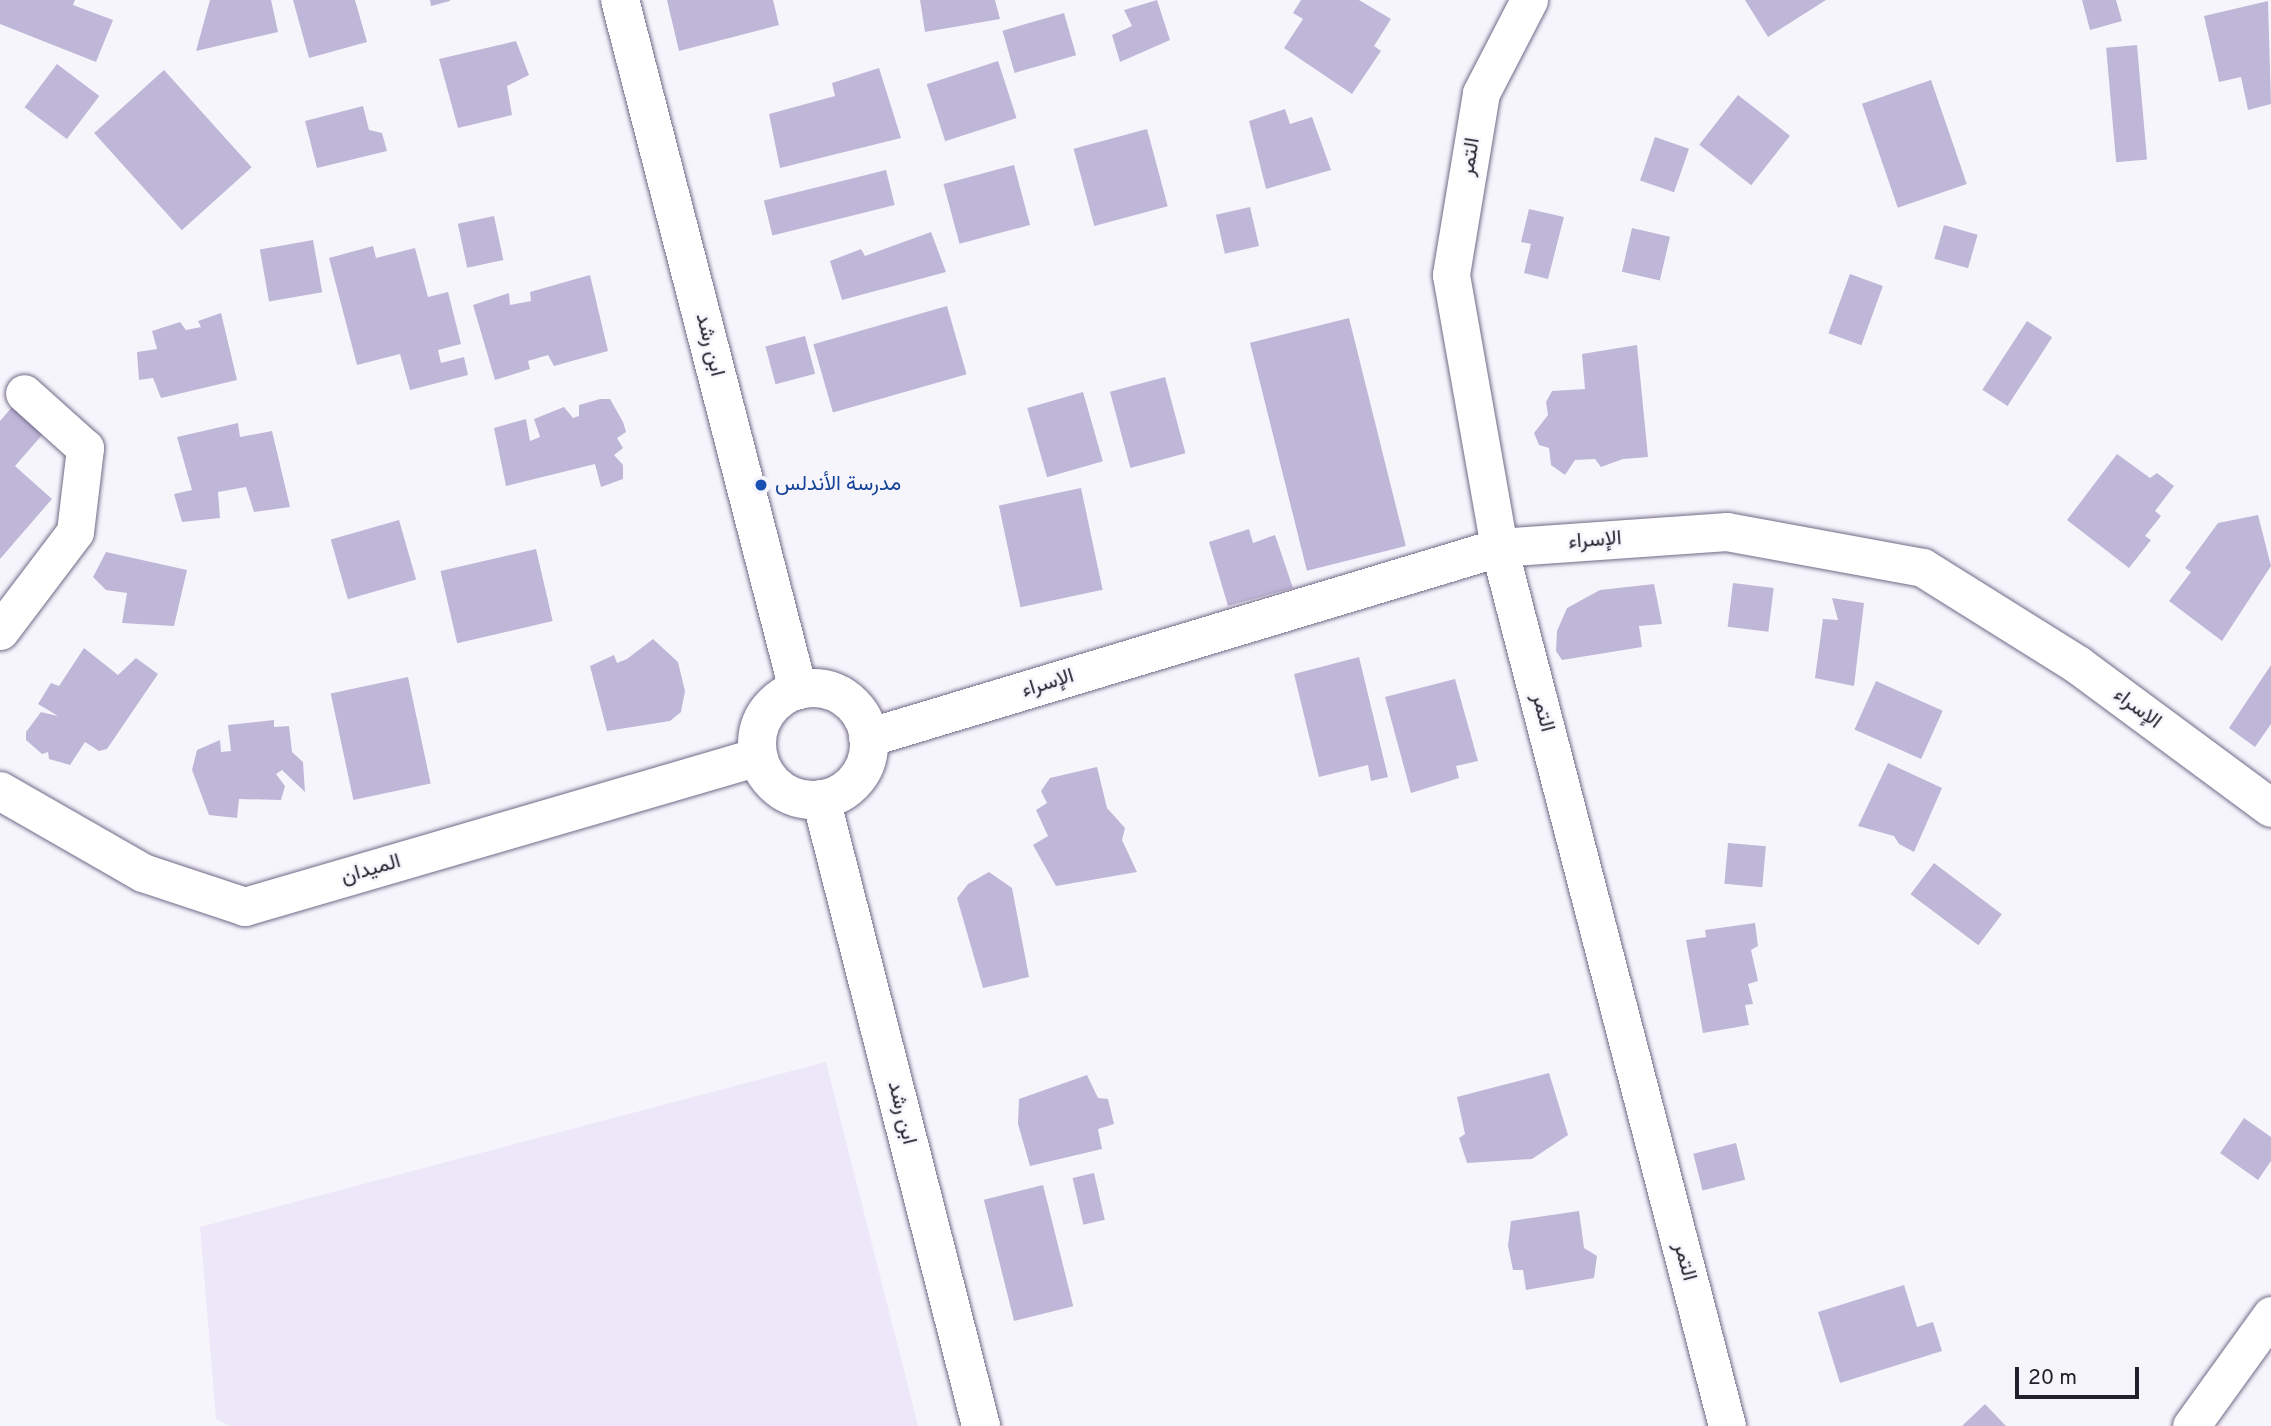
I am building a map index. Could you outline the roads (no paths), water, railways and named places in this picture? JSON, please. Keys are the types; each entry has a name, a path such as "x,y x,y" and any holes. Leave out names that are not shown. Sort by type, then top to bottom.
{"street":[{"name":"ابن رشد","path":"620,0 798,690"},
{"name":"التمر","path":"1529,0 1481,93 1451,275 1499,548 1727,1426"},
{"path":"0,631 75,531 85,448 24,393"},
{"name":"الإسراء","path":"868,738 1499,548 1727,532 1923,568 2078,666 2271,808"},
{"path":"817,688 844,698 863,719 868,738 862,771 851,785 821,800 804,799 782,790 765,773 759,757 761,723 776,703 798,690 817,688"},
{"name":"الميدان","path":"0,791 143,873 245,907 759,757"},
{"name":"ابن رشد","path":"821,800 981,1426"},
{"path":"2191,1426 2271,1315"}],"place":[{"name":"مدرسة الأندلس","path":"761,485"}]}
